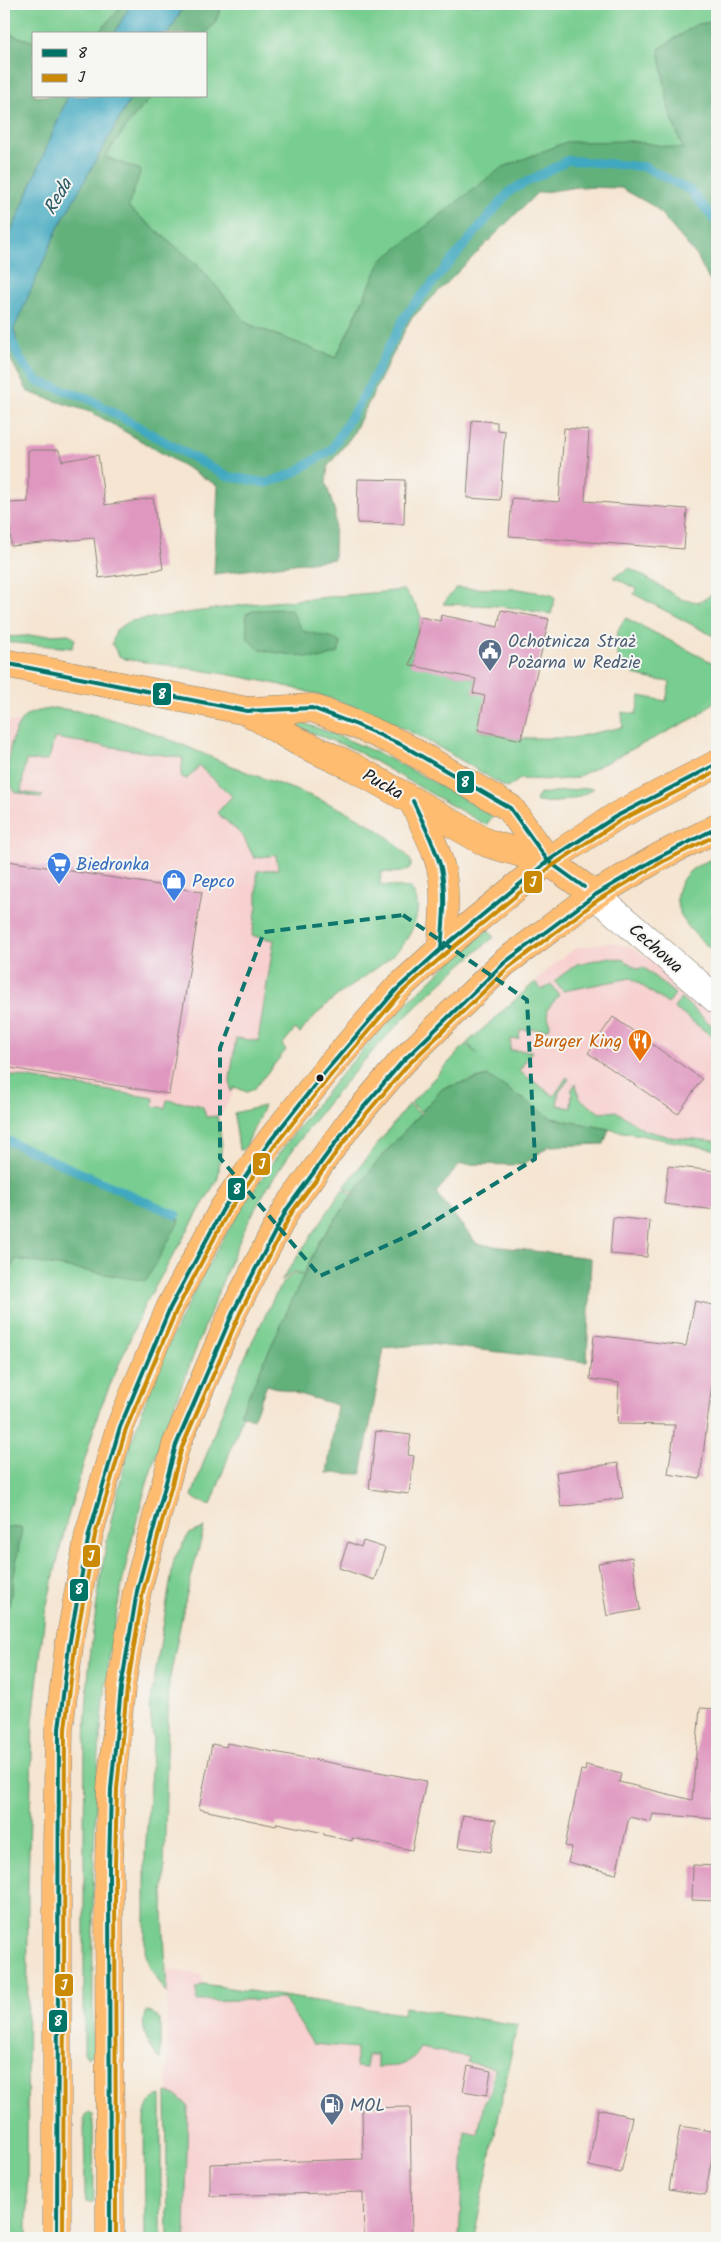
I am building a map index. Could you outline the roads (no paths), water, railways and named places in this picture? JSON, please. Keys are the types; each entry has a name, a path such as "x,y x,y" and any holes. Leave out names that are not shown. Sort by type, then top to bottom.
{"main road":[{"name":"Pucka","path":"4,663 247,711 312,708 357,725 402,745 510,808 548,861 595,895"},
{"name":"Pucka","path":"247,711 298,742 353,767 487,843 548,861"},
{"path":"57,2238 55,2087 59,1729 69,1646 89,1534 120,1427 170,1308 228,1202 271,1140 326,1071 396,990 441,949 548,861 615,817 717,764"},
{"path":"413,801 438,859 443,879 445,910 441,949"},
{"path":"110,2238 108,1903 111,1788 121,1688 136,1591 176,1445 234,1310 287,1209 350,1123 402,1062 504,963 595,895 659,857 717,828"}],"street":[{"name":"Cechowa","path":"595,895 717,1000"}],"water":[{"path":"131,4 185,4 169,32 115,32"},
{"name":"Reda","path":"67,98 131,98 58,228 14,329 17,340 4,339 4,246"}],"waterway":[{"path":"4,322 19,358 37,381 87,398 226,476 267,483 294,473 331,450 366,392 405,316 510,191 568,160 645,167 691,191 717,223"},
{"path":"4,1139 176,1215"}],"place":[{"name":"Ochotnicza Straż Pożarna w Redzie","path":"490,672"},
{"name":"Biedronka","path":"59,885"},
{"name":"Pepco","path":"174,902"},
{"name":"Burger King","path":"640,1062"},
{"name":"MOL","path":"332,2126"}]}
